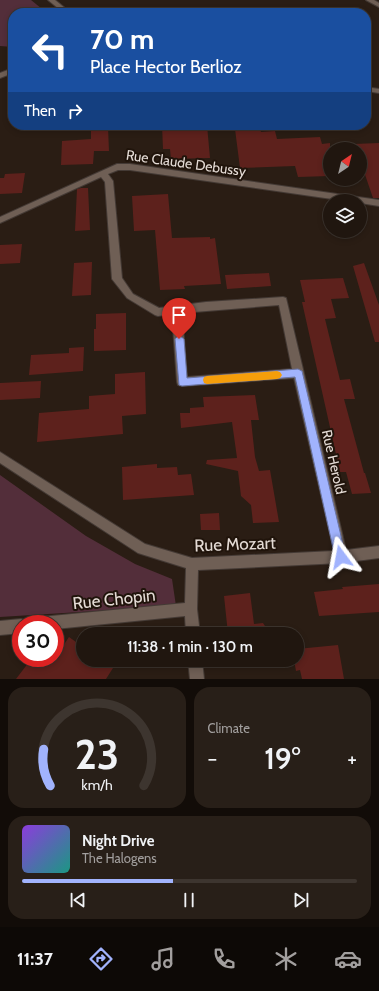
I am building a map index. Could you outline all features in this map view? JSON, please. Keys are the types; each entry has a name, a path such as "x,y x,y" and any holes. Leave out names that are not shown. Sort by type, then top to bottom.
{"street":[{"path":"51,0 61,8"},
{"path":"369,0 379,5"},
{"name":"Rue Claude Debussy","path":"0,220 117,166 379,203"},
{"path":"102,173 109,181 117,279 130,296 158,312 177,310 182,382 298,373"},
{"name":"Rue Herold","path":"177,310 206,306 283,301 298,373 341,557"},
{"name":"Rue Mozart","path":"0,457 142,548 192,564 341,557 379,552"},
{"path":"192,564 191,609 192,627"},
{"name":"Rue Chopin","path":"64,622 191,609"},
{"path":"0,628 12,627"},
{"path":"196,667 197,679"}],"shaded area":[{"path":"0,0 31,0 41,8 8,8 8,47 0,46"},
{"path":"0,475 86,536 135,564 172,579 176,606 12,615 12,616 0,617"}],"building":[{"path":"91,130 108,130 109,151 94,151 93,164 61,165 62,141 91,139"},
{"path":"162,130 207,130 210,158 171,159 170,149 163,149"},
{"path":"235,130 260,130 261,132 275,131 277,139 320,137 323,144 323,176 298,177 295,166 240,168"},
{"path":"367,143 379,143 379,198 373,198 367,180"},
{"path":"25,173 22,193 0,194 0,178 4,178 5,174"},
{"path":"88,188 90,230 75,231 77,189"},
{"path":"168,194 172,238 215,238 221,284 184,286 185,289 160,290 155,230 134,231 132,196"},
{"path":"22,244 20,263 0,264 0,245"},
{"path":"92,262 91,295 72,296 74,263"},
{"path":"364,263 379,305 379,342 375,342 353,266"},
{"path":"269,273 271,286 227,289 225,275"},
{"path":"343,278 349,298 331,299 336,318 325,319 340,380 350,379 355,399 344,399 364,473 371,493 352,494 346,472 340,472 302,302 305,302 300,280"},
{"path":"126,313 126,350 94,351 96,314"},
{"path":"84,347 83,371 29,375 31,355 69,353 69,348"},
{"path":"145,372 146,414 122,416 123,434 37,442 39,413 89,409 89,396 115,394 115,374"},
{"path":"41,381 40,398 0,400 0,383"},
{"path":"255,395 259,420 251,420 255,457 259,471 270,470 279,522 253,523 251,505 241,496 238,471 206,464 207,460 237,458 232,422 181,428 180,413 190,413 190,408 204,407 203,397"},
{"path":"157,464 157,468 177,467 178,475 191,474 194,495 123,500 122,467"},
{"path":"219,513 220,530 201,530 200,514"},
{"path":"379,584 379,612 319,616 314,592 343,589 342,587"},
{"path":"250,593 254,624 263,623 266,627 227,627 224,596"},
{"path":"69,637 76,642 76,667 113,668 106,679 16,679 25,667 64,667 64,644"},
{"path":"338,645 344,679 302,679 300,670 296,671 295,667 304,667 304,648"}],"slow traffic":[{"path":"207,380 277,375"}],"route":[{"path":"179,339 182,382 298,373 341,557"}]}
